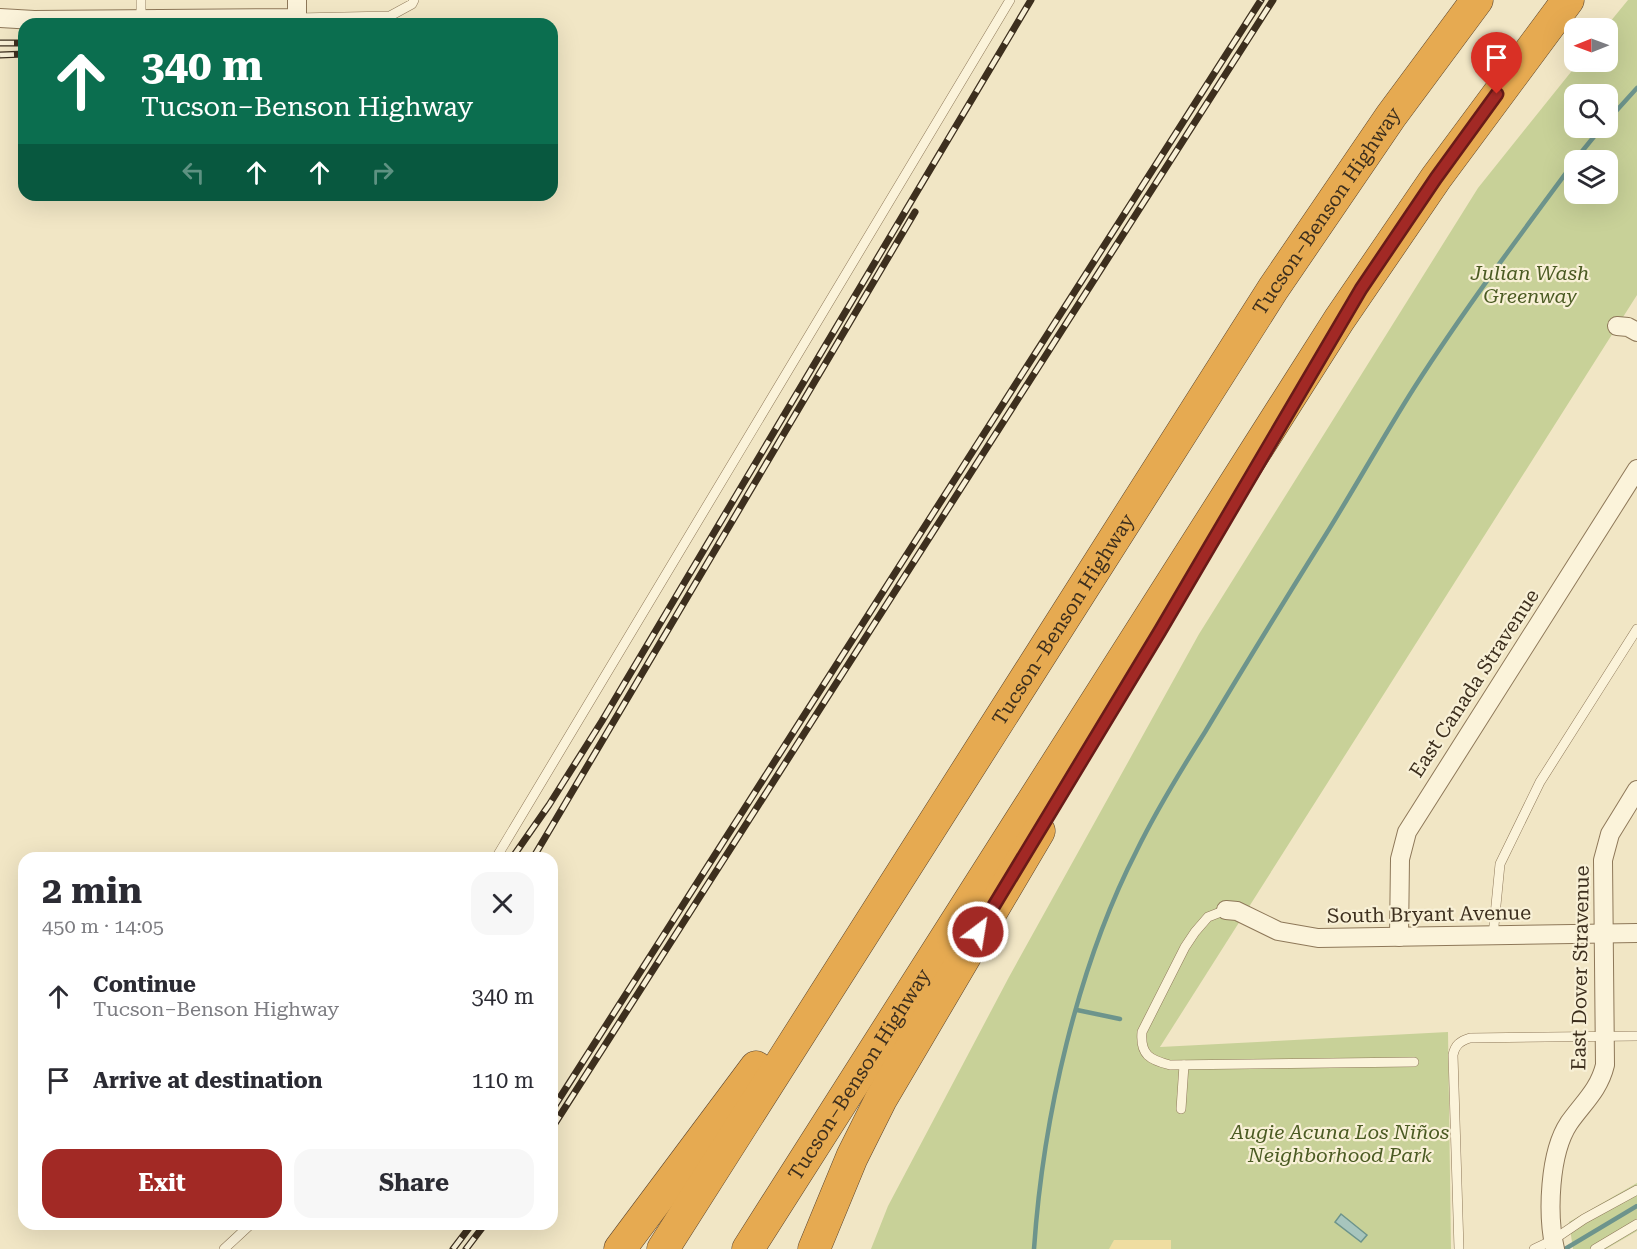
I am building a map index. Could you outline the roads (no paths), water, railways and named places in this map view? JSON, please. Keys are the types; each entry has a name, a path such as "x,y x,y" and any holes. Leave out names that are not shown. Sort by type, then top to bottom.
{"highway":[{"name":"Tucson–Benson Highway","path":"663,1249 1273,289 1379,134 1477,0"},
{"name":"Tucson–Benson Highway","path":"748,1249 1361,289 1436,178 1568,0"},
{"path":"814,1249 852,1157 912,1043 1160,631 1361,289"},
{"path":"620,1249 903,872"}],"street":[{"path":"157,18 297,9"},
{"path":"0,18 18,19"},
{"path":"1617,326 1628,327 1637,332"},
{"name":"East Canada Stravenue","path":"1399,937 1399,873 1402,845 1407,832 1637,469"},
{"name":"East Dover Stravenue","path":"1554,1245 1552,1182 1555,1157 1565,1130 1594,1092 1605,1065 1602,875 1606,847 1616,824 1637,790"},
{"name":"South Bryant Avenue","path":"1226,910 1237,911 1278,931 1318,938 1637,933"}],"lane":[{"path":"141,0 141,18"},
{"path":"297,9 390,16 412,4 414,0"},
{"path":"500,852 1010,0"},
{"path":"1493,936 1500,864 1540,782 1637,629"},
{"path":"1226,910 1208,918 1185,948 1142,1032 1141,1044 1143,1051 1149,1057 1170,1065 1414,1062"},
{"path":"1458,1249 1453,1055 1457,1044 1470,1038 1637,1036"},
{"path":"1181,1109 1184,1065"},
{"path":"1534,1249 1554,1245 1584,1219 1637,1190"},
{"path":"1595,1249 1637,1224"},
{"path":"224,1249 245,1230"}],"water":[{"path":"1341,1214 1367,1235 1361,1242 1335,1222"}],"waterway":[{"path":"1618,109 1637,88"},
{"path":"1583,150 1593,138"},
{"path":"1034,1249 1045,1148 1066,1044 1097,943 1137,850 1178,775 1414,388 1472,301 1564,176"},
{"path":"1077,1010 1120,1019"},
{"path":"1565,1249 1637,1206"}],"railway":[{"path":"516,852 602,721 1031,0"},
{"path":"558,1101 1261,0"},
{"path":"558,1119 1273,0"},
{"path":"0,43 18,43"},
{"path":"0,55 18,54"},
{"path":"537,852 915,212"},
{"path":"453,1249 467,1230"},
{"path":"466,1249 480,1230"}],"park label":[{"name":"Julian Wash Greenway","path":"1530,284"},
{"name":"Augie Acuna Los Niños Neighborhood Park","path":"1340,1144"}]}
